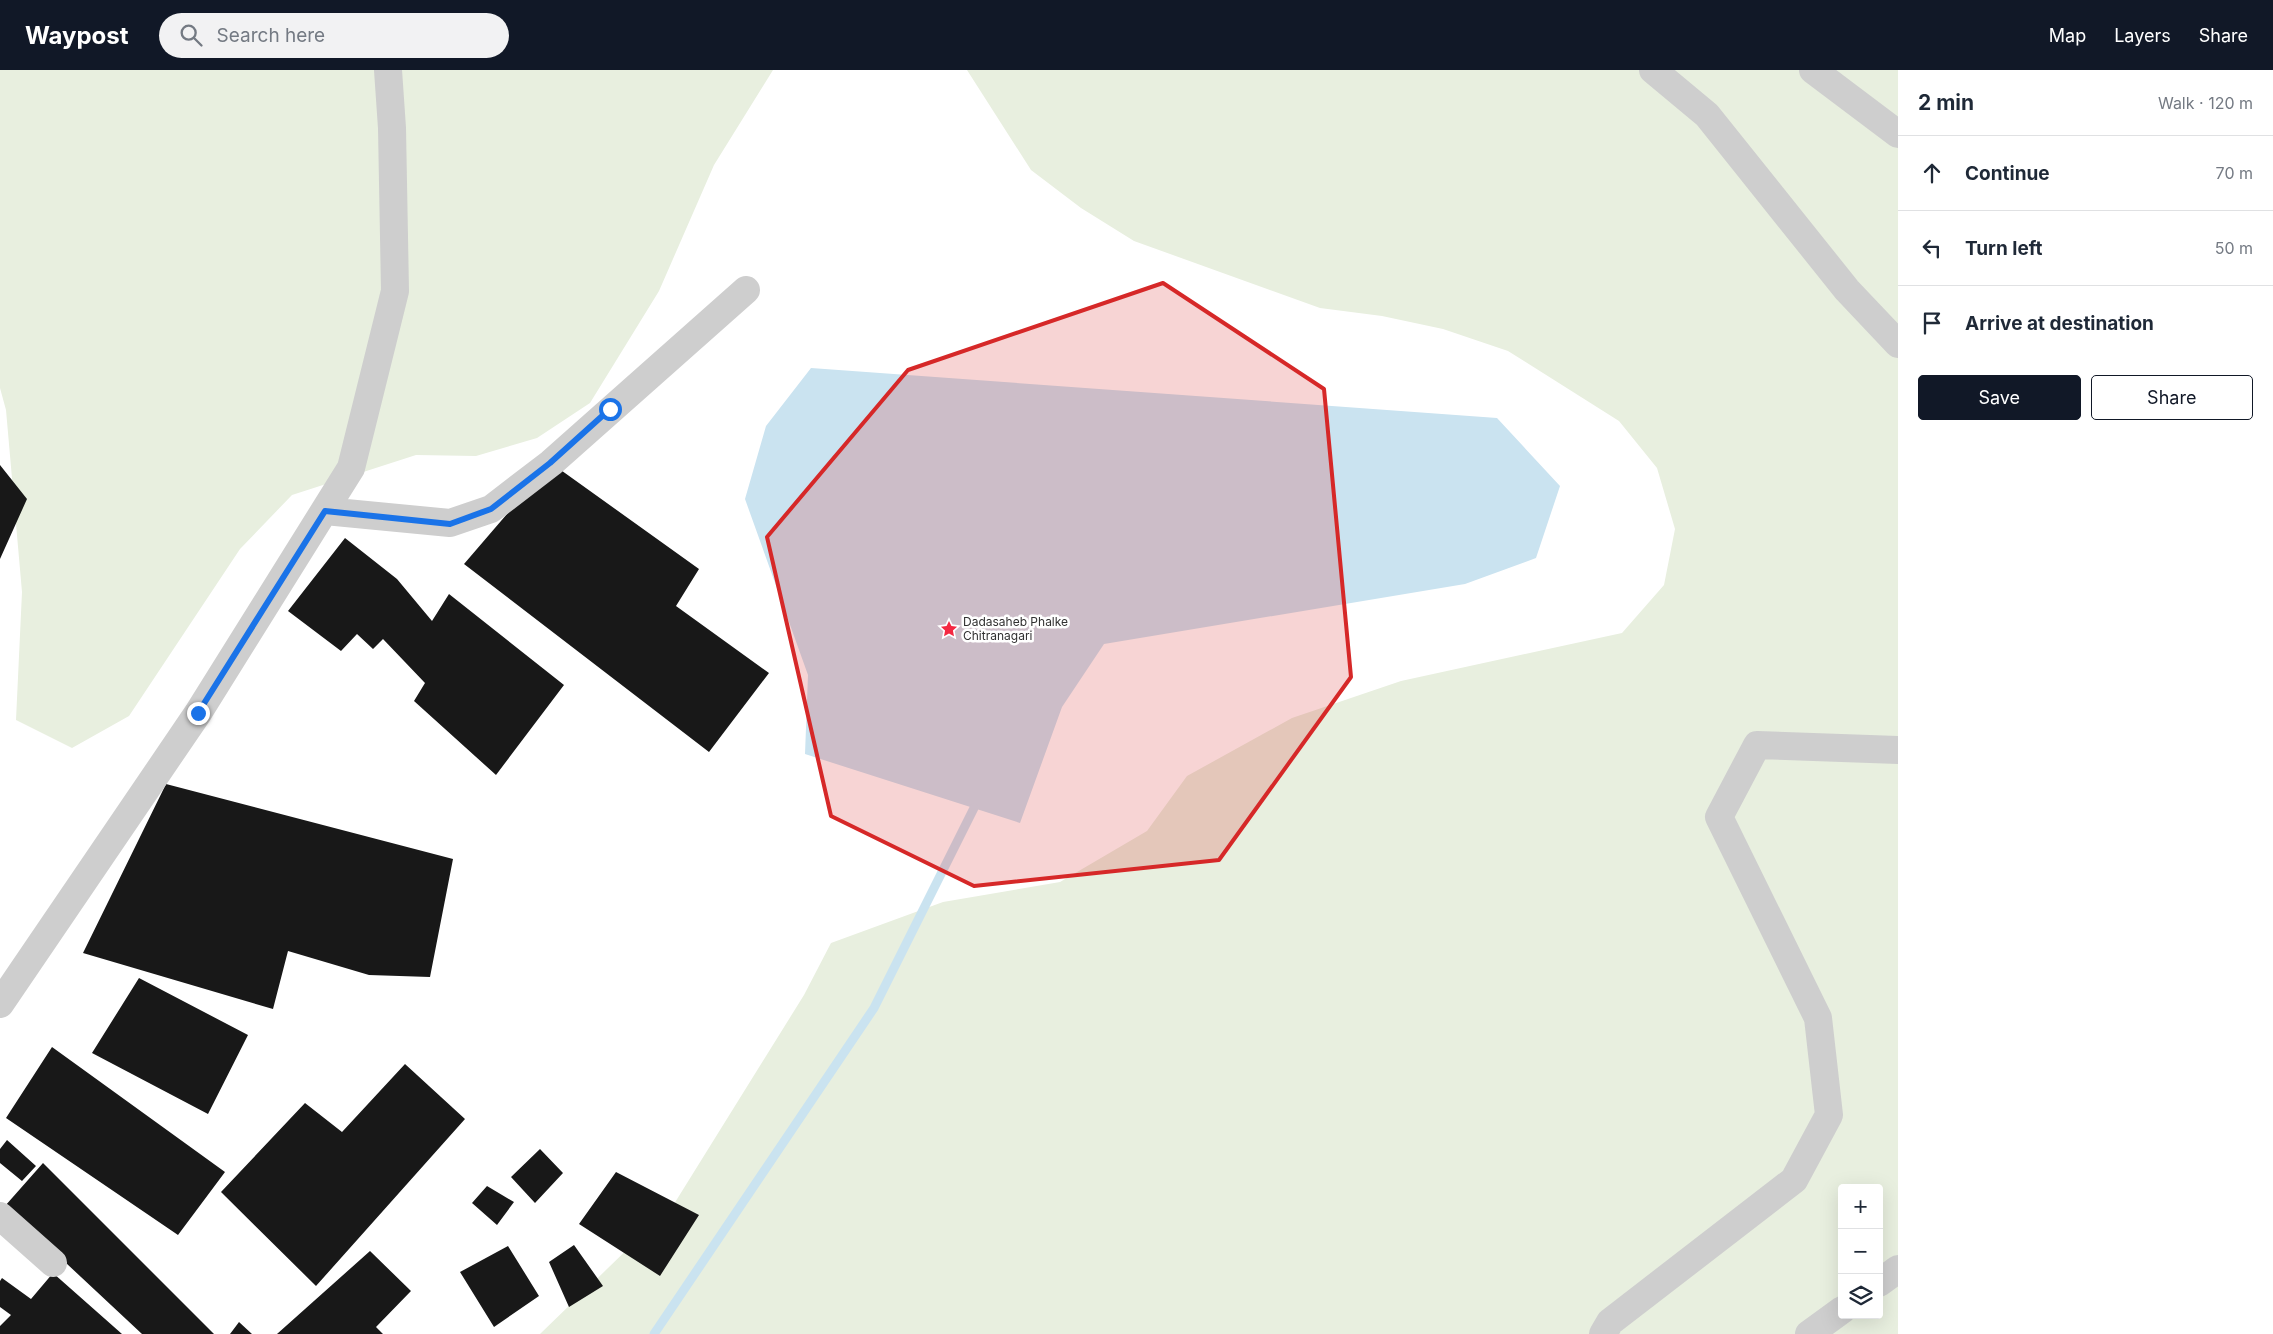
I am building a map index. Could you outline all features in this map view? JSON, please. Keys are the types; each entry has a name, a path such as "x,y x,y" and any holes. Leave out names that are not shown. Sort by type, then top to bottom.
{"street":[{"path":"0,1004 198,713 351,468 395,291 392,128 388,70"},
{"path":"1653,70 1707,115 1847,290 1898,344"},
{"path":"1813,70 1898,134"},
{"path":"325,511 450,524 491,509 550,463 746,290"},
{"path":"1603,1334 1610,1322 1794,1180 1828,1115 1818,1018 1719,817 1758,745 1898,750"},
{"path":"0,1216 53,1263"},
{"path":"1883,1280 1898,1269"},
{"path":"1809,1334 1838,1313"}],"highlighted area":[{"path":"1163,283 1324,389 1351,677 1219,860 974,886 831,816 767,537 908,370"}],"green space":[{"path":"0,70 773,70 714,165 659,291 590,403 537,438 476,456 416,455 292,495 240,549 129,716 72,748 16,720 22,592 6,410 0,388"},
{"path":"967,70 1898,70 1898,1334 540,1334 674,1204 804,995 831,943 943,902 1060,882 1147,831 1187,776 1292,718 1401,681 1622,633 1664,585 1675,529 1657,468 1619,421 1508,351 1443,329 1382,316 1320,308 1134,241 1081,208 1031,170"}],"water":[{"path":"811,368 1497,418 1560,486 1536,558 1465,584 1104,644 1062,707 1020,823 805,754 808,675 745,499 766,426"}],"building":[{"path":"551,463 699,569 676,606 769,673 709,752 464,564"},
{"path":"0,465 27,499 0,559"},
{"path":"345,538 397,579 432,621 449,594 564,685 496,775 414,701 425,683 383,639 373,649 357,634 341,651 288,611"},
{"path":"166,784 453,859 430,977 369,975 288,951 273,1009 83,953"},
{"path":"139,978 248,1035 208,1114 92,1053"},
{"path":"52,1047 225,1172 178,1235 6,1118"},
{"path":"405,1064 465,1119 316,1286 221,1192 305,1103 342,1132"},
{"path":"7,1140 36,1166 22,1181 0,1163 0,1149"},
{"path":"540,1149 563,1173 535,1203 511,1177"},
{"path":"43,1163 214,1334 142,1334 5,1206"},
{"path":"616,1172 699,1215 660,1276 579,1224"},
{"path":"487,1186 514,1202 497,1225 472,1203"},
{"path":"574,1245 603,1286 569,1307 549,1262"},
{"path":"508,1246 539,1296 494,1327 460,1272"},
{"path":"370,1251 411,1291 376,1327 383,1334 277,1334"},
{"path":"53,1273 122,1334 0,1334 0,1326 11,1315 0,1307 0,1281 2,1278 31,1299"},
{"path":"239,1322 252,1334 230,1334"}],"waterway":[{"path":"654,1334 874,1008 974,808"}],"place":[{"name":"Dadasaheb Phalke Chitranagari","path":"949,629"}],"route":[{"path":"198,713 325,511 450,524 491,509 550,463 610,409"}]}
